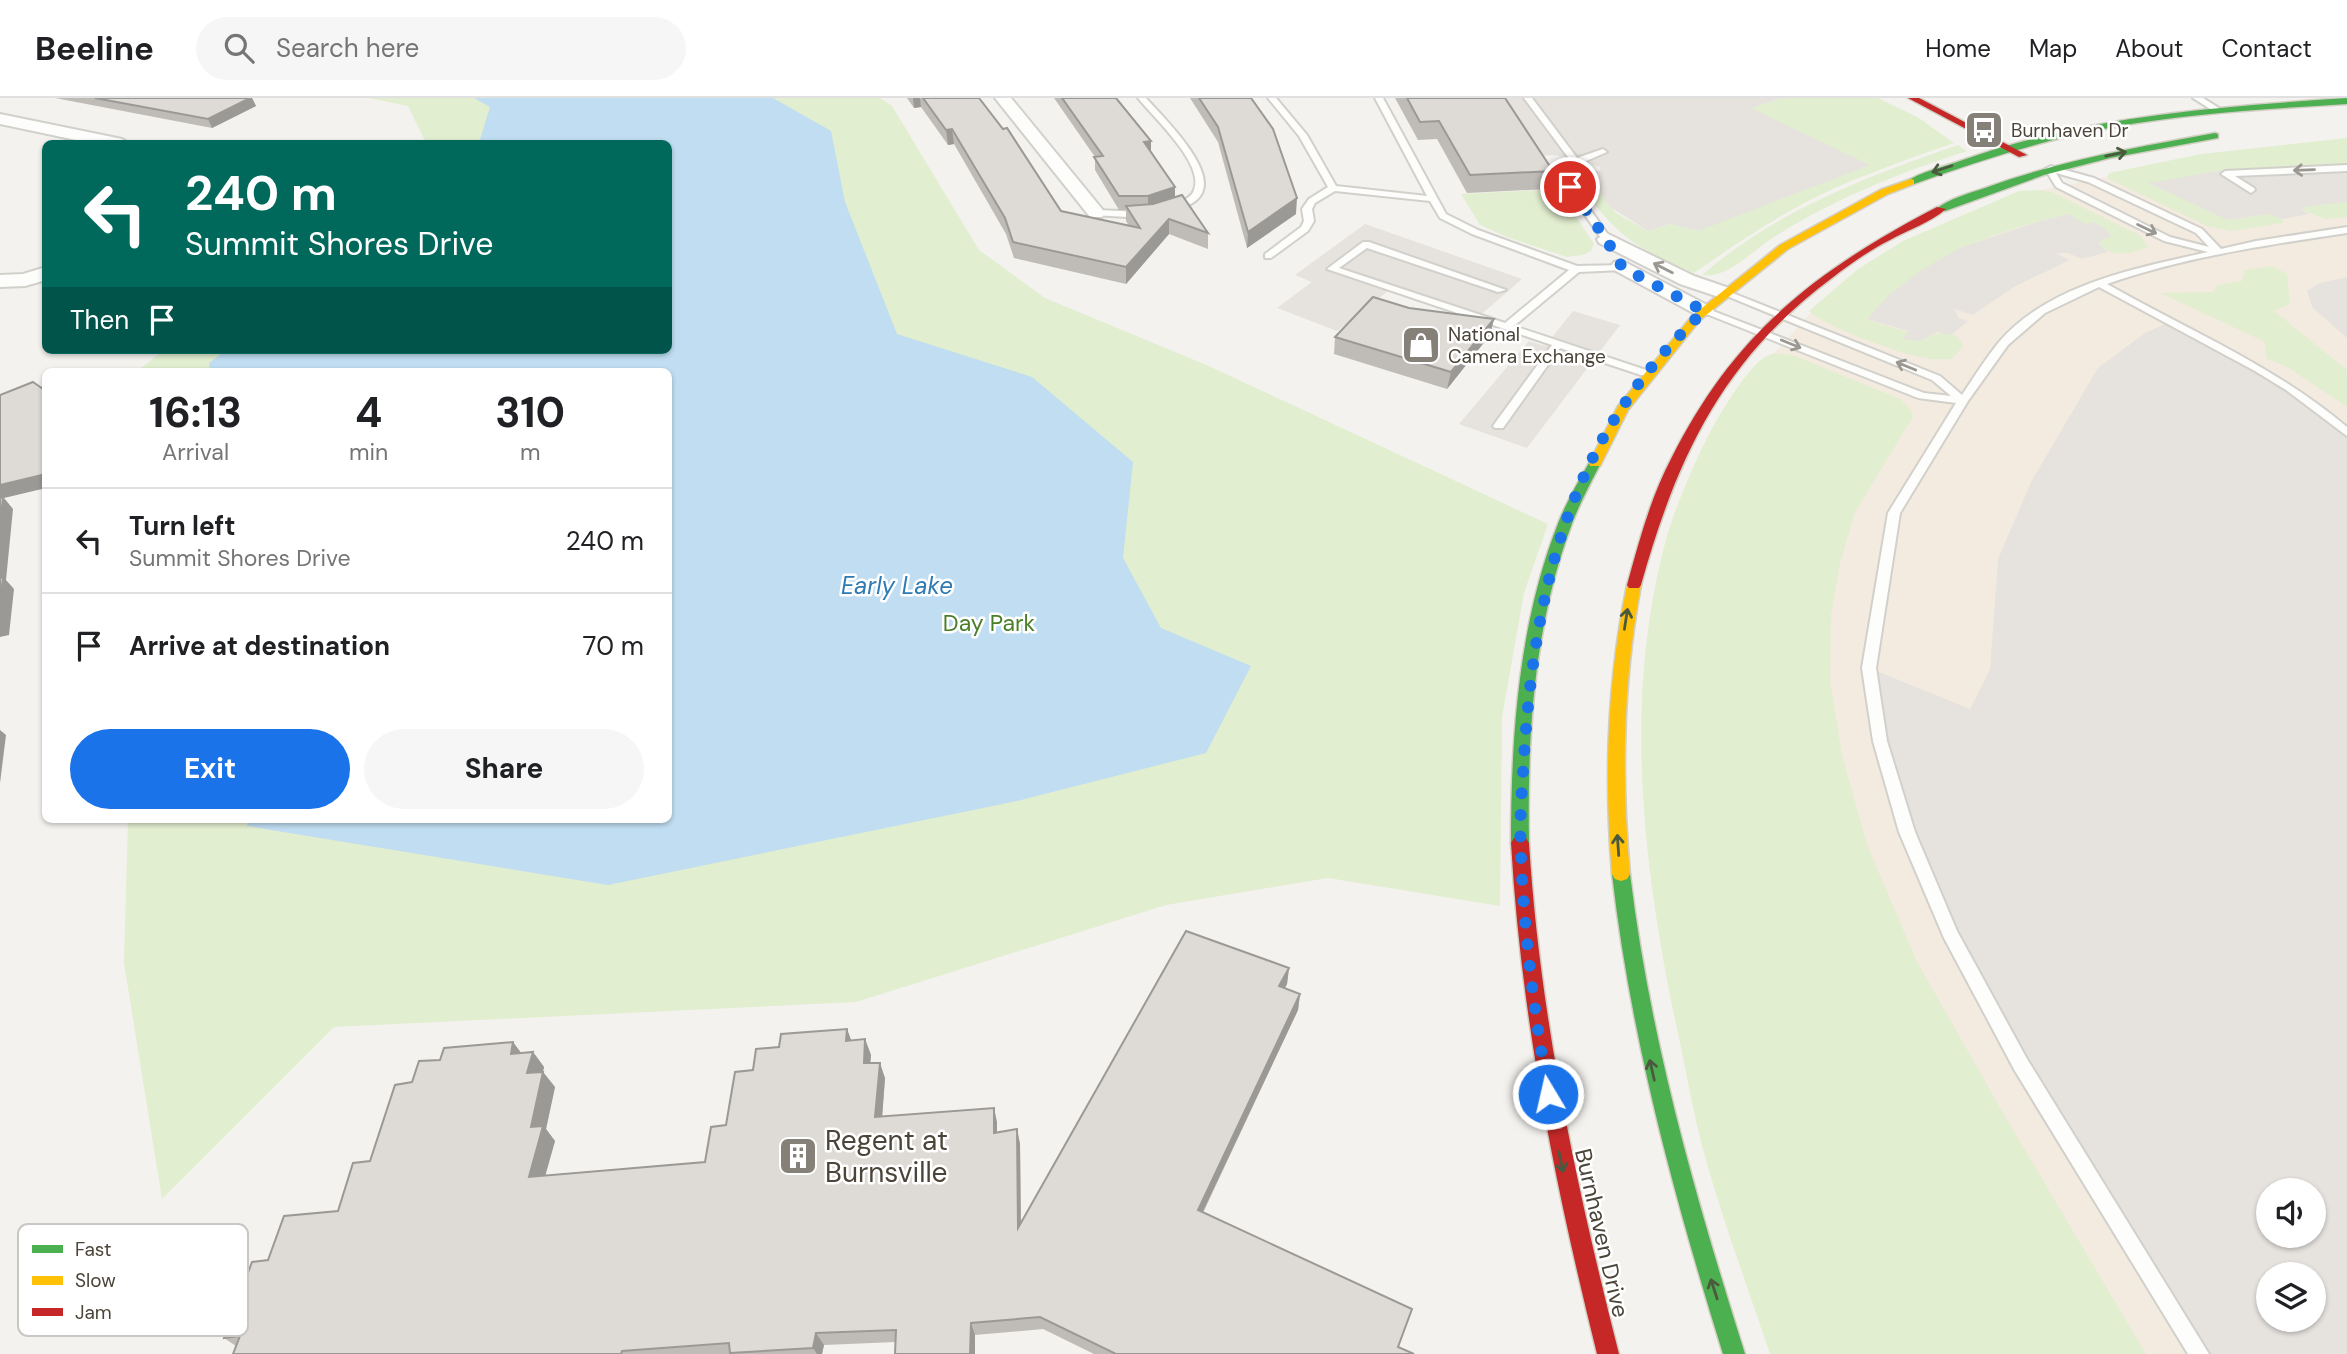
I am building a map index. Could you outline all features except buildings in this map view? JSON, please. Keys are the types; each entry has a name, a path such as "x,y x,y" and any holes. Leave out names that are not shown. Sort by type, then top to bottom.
{"street":[{"path":"1003,98 1097,213"},
{"path":"1912,98 2049,169"},
{"name":"Burnhaven Drive","path":"1608,1354 1573,1219 1551,1117 1539,1038 1521,856 1522,788 1532,667 1541,612 1566,520 1603,439 1646,373 1671,343 1722,292 1798,236 1859,204 1929,173 2007,147 2124,123 2266,102 2347,100"},
{"path":"0,119 102,140"},
{"path":"1734,1354 1665,1123 1643,1027 1619,866 1615,806 1616,696 1632,584 1657,500 1689,428 1729,366 1811,285 1908,225 1941,209 2049,169 2164,144 2226,134"},
{"path":"1606,239 1687,280 1722,292"},
{"path":"1606,239 1622,267 1704,311"},
{"path":"0,281 25,280 42,274"}],"lane":[{"path":"1097,213 1134,216 1161,212 1186,202 1199,191 1200,176 1183,146 1142,98"},
{"path":"1272,98 1303,135 1333,188"},
{"path":"1379,98 1443,216 1464,227 1576,269 1622,267"},
{"path":"1528,98 1575,161"},
{"path":"2197,98 2218,110"},
{"path":"1603,152 1558,170 1606,239"},
{"path":"2251,190 2225,174 2347,168"},
{"path":"2049,169 2059,185 2156,233 2220,253"},
{"path":"2049,169 2091,180 2199,231 2220,253"},
{"path":"1268,256 1305,229 1309,221 1307,209 1312,201 1333,188 1433,199"},
{"path":"2199,1354 2021,1065 1950,933 1907,832 1880,741 1870,668 1894,513 1963,401 2004,343 2041,312 2099,283 2165,263 2344,234"},
{"path":"1501,290 1366,244 1332,269 1646,373"},
{"path":"1508,326 1576,269"},
{"path":"2099,283 2274,375 2310,400 2347,433"},
{"path":"1722,292 1936,378 1963,401"},
{"path":"1704,311 1922,396 1963,401"},
{"path":"1499,425 1559,343"}],"shaded area":[{"path":"1498,98 1782,98 1751,108 1870,165 1698,231 1670,224 1648,231 1610,207 1585,171 1599,171 1601,167 1556,155 1537,156"},
{"path":"2347,141 2347,1354 1779,1354 1766,362 1818,305 2026,193 2157,167"},
{"path":"2347,164 2347,202 2303,207 2302,210 2309,214 2283,219 2268,214 2228,220 2148,183 2224,170"},
{"path":"2068,214 2086,224 2093,222 2106,229 2111,236 2099,244 2108,252 2082,259 2068,253 2056,253 2070,260 2014,287 1973,315 1954,309 1959,318 1968,321 1951,335 1938,332 1920,341 1903,339 1908,331 1867,319 1889,295 1920,271 1960,248"},
{"path":"1365,224 1522,279 1477,318 1393,287 1337,331 1277,308 1312,282 1295,275"},
{"path":"2347,277 2347,338 2312,307 2307,291 2320,283"},
{"path":"1573,311 1620,325 1527,448 1459,424 1529,341 1545,346"},
{"path":"2169,322 2235,353 2347,433 2347,1354 2199,1354 2021,1065 1907,832 1869,668 1970,709 1990,669 1998,559 2032,480 2098,368 2145,333"}],"green space":[{"name":"Day Park","path":"369,98 880,98 892,106 979,250 1045,298 1211,367 1548,524 1524,593 1502,717 1500,906 1328,878 1166,905 856,1002 334,1027 162,1199 124,963 128,823 672,823 672,368 141,368 159,354 672,354 672,140 425,140 408,106"},
{"path":"1782,98 1878,98 1919,118 1954,143 1868,174 1818,196 1754,232 1694,273 1630,240 1606,217 1582,187 1595,187 1616,213 1648,231 1670,224 1698,231 1750,108"},
{"path":"2347,138 2347,164 2318,166 2228,220 2269,214 2283,219 2283,223 2232,231 2207,226 2107,178 2109,173 2201,154"},
{"path":"1958,145 1967,151 1891,178 1841,200 1771,239 1730,269 1702,275 1730,252 1791,214 1890,169"},
{"path":"1558,189 1594,244 1591,251 1583,255 1567,257 1480,225 1461,194"},
{"path":"2019,191 2052,192 2141,236 2148,247 2129,253 2110,251 2099,244 2099,241 2108,238 2068,214 2039,221 1984,239 1934,264 1889,298 1868,320 1908,332 1904,338 1944,333 1954,335 1963,346 1952,359 1928,359 1882,346 1831,325 1809,311 1858,269 1903,241"},
{"path":"2347,202 2347,217 2326,219 2302,210 2303,207"},
{"path":"2272,266 2287,274 2290,304 2274,311 2347,370 2347,407 2289,368 2266,358 2265,342 2161,293 2213,292 2218,285 2242,281 2245,270"},
{"path":"1771,354 1785,354 1900,399 1912,411 1913,417 1855,512 1840,563 1831,614 1830,681 1842,755 1867,845 1916,960 2146,1354 1770,1354 1717,1198 1691,1099 1669,991 1649,867 1641,741 1643,679 1650,617 1662,555 1676,510 1706,440 1734,393 1761,360"}],"water":[{"name":"Early Lake","path":"474,98 773,98 831,131 845,202 897,334 1032,377 1133,462 1123,558 1161,628 1251,666 1206,753 1017,801 608,885 247,826 248,823 672,823 672,368 210,368 209,363 221,354 672,354 672,140 480,140 490,107"}],"traffic: fast":[{"path":"1911,182 1994,152 2109,125 2228,109 2347,101"},
{"path":"1941,209 2007,183 2041,173 2110,156 2215,136"},
{"path":"1520,843 1524,724 1535,635 1554,555 1569,514 1595,463"},
{"path":"1621,874 1638,996 1665,1117 1734,1354"}],"traffic: slow":[{"path":"1595,463 1622,409 1696,318 1784,247 1884,192 1911,182"},
{"path":"1621,874 1616,801 1616,728 1622,656 1634,585"}],"traffic: jam":[{"path":"1912,98 2022,155"},
{"path":"1634,585 1652,520 1676,461 1705,407 1740,358 1781,315 1828,275 1881,240 1941,209"},
{"path":"1520,843 1531,973 1550,1101 1608,1354"}],"place":[{"name":"Burnhaven Dr","path":"1984,130"},
{"name":"National Camera Exchange","path":"1421,345"},
{"name":"Regent at Burnsville","path":"798,1156"}],"route":[{"path":"1548,1094 1537,1024 1521,856 1527,721 1541,612 1566,520 1603,439 1646,373 1671,343 1704,311 1622,267 1570,187"}]}
